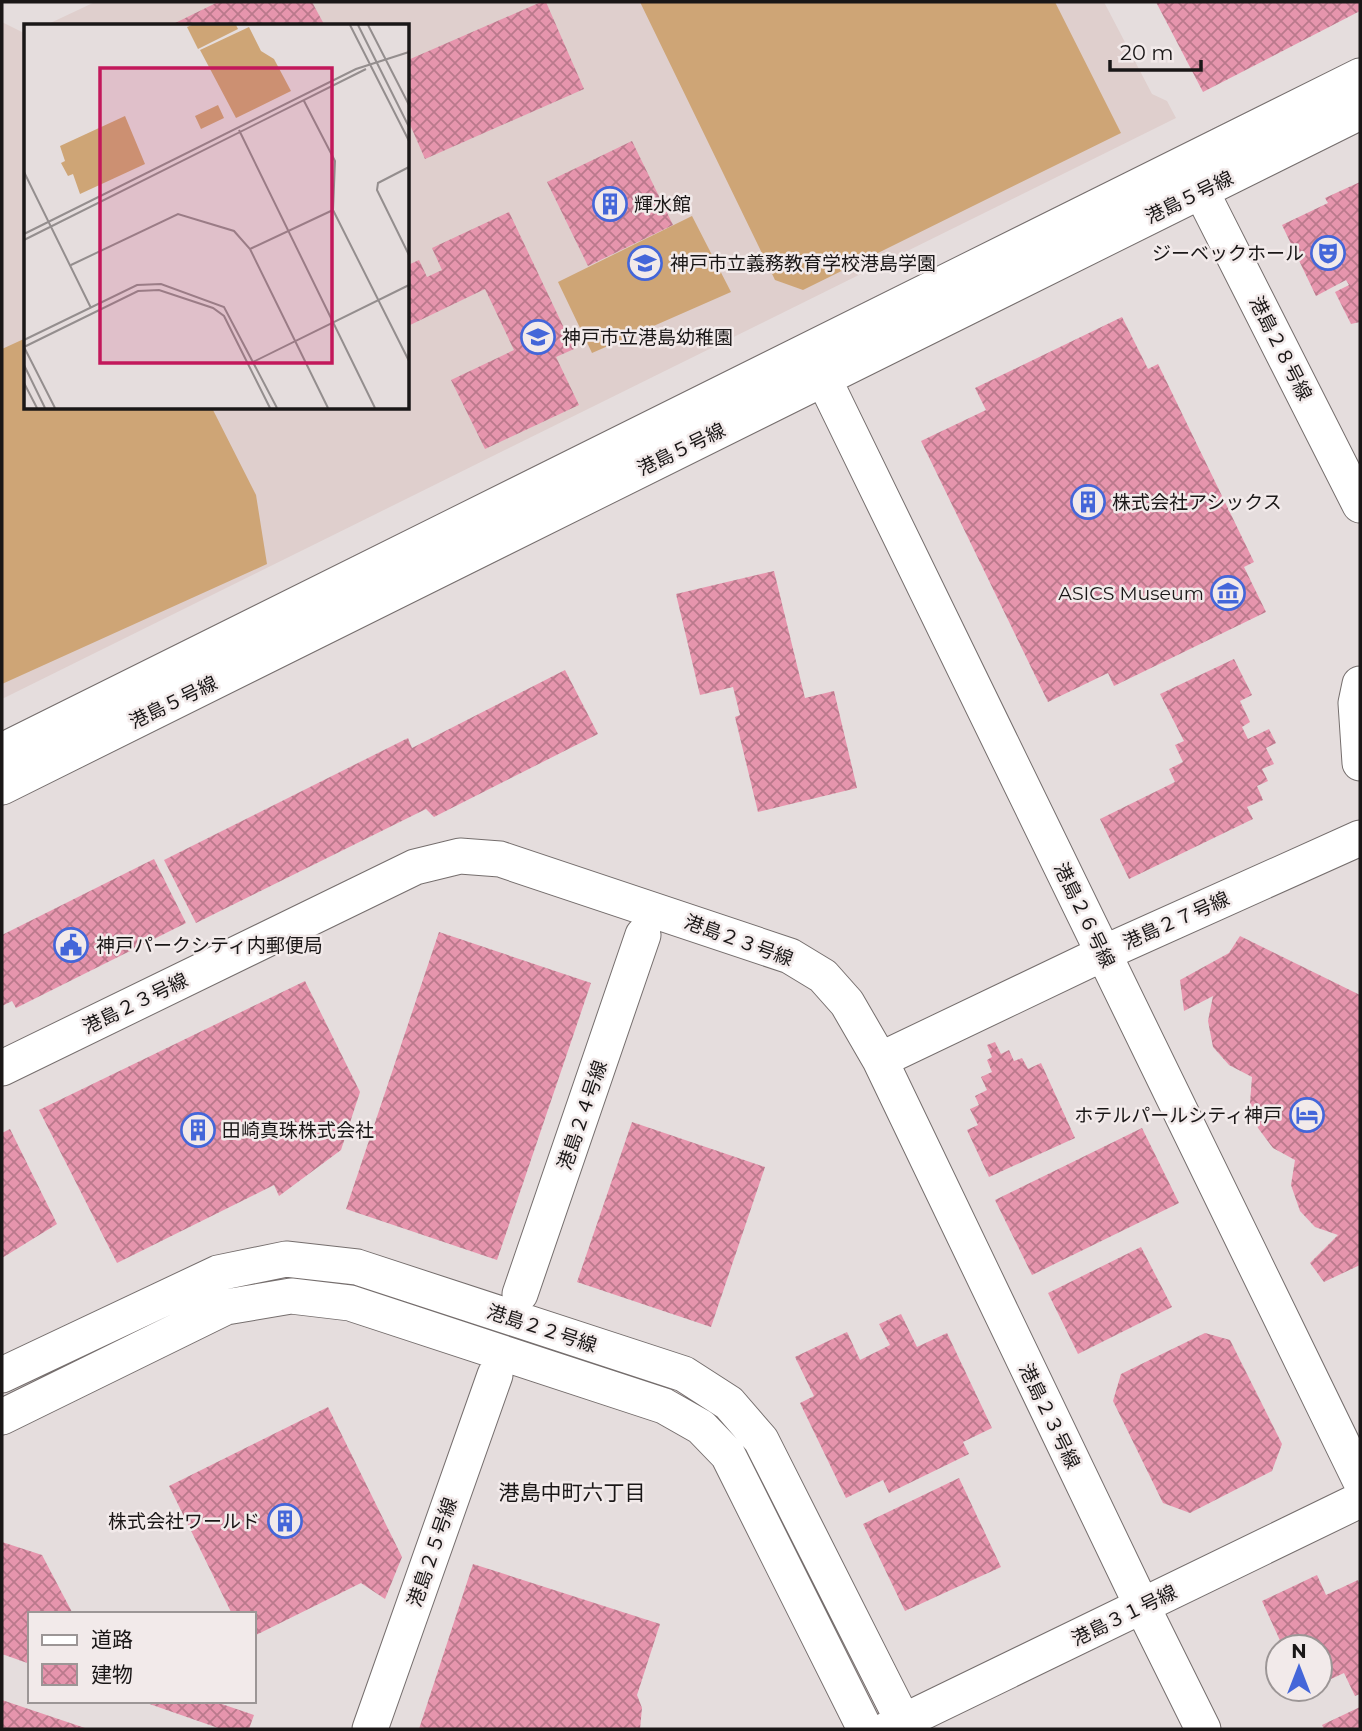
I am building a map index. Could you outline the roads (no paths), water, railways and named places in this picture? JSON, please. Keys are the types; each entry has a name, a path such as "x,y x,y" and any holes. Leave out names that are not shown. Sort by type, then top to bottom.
{"street":[{"name":"港島５号線","path":"2,787 817,365 1360,76"},
{"name":"港島５号線","path":"2,751 817,365 1201,191 1360,112"},
{"name":"港島２８号線","path":"1201,191 1360,505"},
{"name":"港島２６号線","path":"817,365 1360,1480"},
{"path":"1360,684 1356,703 1360,763"},
{"name":"港島２７号線","path":"880,1060 1104,953 1360,838"},
{"name":"港島２３号線","path":"2,1068 415,867 460,856 500,859 790,956 823,976 847,1003 880,1060 1203,1729"},
{"name":"港島２４号線","path":"520,1294 643,935"},
{"name":"港島２２号線","path":"2,1375 218,1273 286,1259 357,1267 684,1374 729,1403 761,1440 899,1727"},
{"name":"港島２２号線","path":"2,1417 226,1307 291,1296 350,1303 664,1406 701,1427 728,1455 865,1729"},
{"name":"港島２５号線","path":"370,1729 495,1375"},
{"name":"港島３１号線","path":"899,1727 1360,1500"}],"place":[{"name":"輝水館","path":"610,204"},
{"name":"ジーベックホール","path":"1328,253"},
{"name":"神戸市立義務教育学校港島学園","path":"645,263"},
{"name":"神戸市立港島幼稚園","path":"538,337"},
{"name":"株式会社アシックス","path":"1088,502"},
{"name":"ASICS Museum","path":"1228,593"},
{"name":"神戸パークシティ内郵便局","path":"71,945"},
{"name":"ホテルパールシティ神戸","path":"1307,1115"},
{"name":"田崎真珠株式会社","path":"198,1130"},
{"name":"株式会社ワールド","path":"285,1521"}],"district":[{"name":"港島中町六丁目","path":"572,1493"}]}
